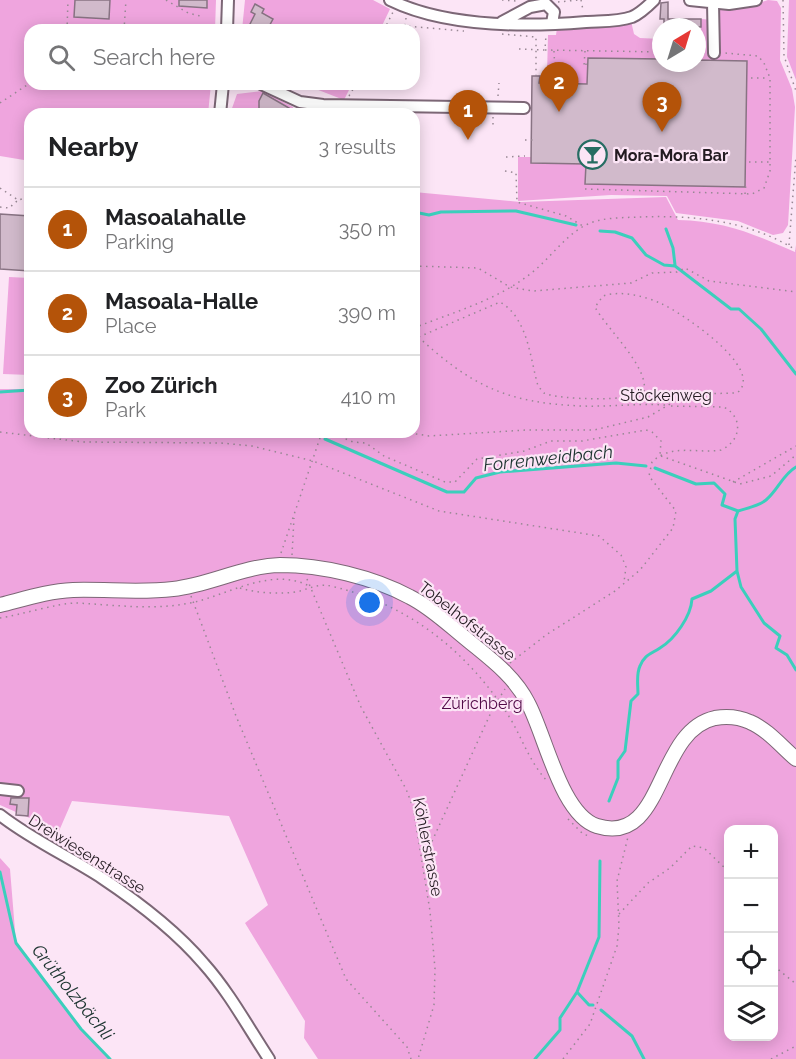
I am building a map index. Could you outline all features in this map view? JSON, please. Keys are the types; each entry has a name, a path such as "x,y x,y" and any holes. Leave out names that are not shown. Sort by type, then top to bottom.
{"main road":[{"name":"Tobelhofstrasse","path":"0,604 72,590 154,591 189,587 250,570 280,566 311,568 348,575 409,596 507,673 527,701 566,796 583,819 598,827 613,828 635,819 655,796 679,743 690,730 709,719 729,717 749,721 796,759"}],"street":[{"path":"227,24 228,0"},
{"path":"402,6 419,0"},
{"path":"402,6 445,18 536,24 618,20 633,16 654,0"},
{"path":"690,0 738,4 756,0"},
{"path":"502,22 540,2"},
{"path":"540,2 551,7 555,18 552,23"},
{"path":"536,24 540,2"},
{"path":"713,3 714,53"},
{"path":"221,108 222,90"},
{"path":"274,90 300,102 524,108"},
{"path":"0,789 18,790"},
{"name":"Dreiwiesenstrasse","path":"0,815 24,833 102,878 176,936 204,964 221,986 269,1059"}],"path":[{"path":"67,24 68,0"},
{"path":"124,24 126,0"},
{"path":"166,0 188,13 204,17"},
{"path":"581,0 582,10"},
{"path":"783,0 784,56 796,91"},
{"path":"402,6 405,24"},
{"path":"388,24 402,6"},
{"path":"545,50 546,33 551,33 552,23"},
{"path":"420,27 465,31"},
{"path":"501,34 536,37 536,76"},
{"path":"519,49 652,52"},
{"path":"554,50 558,72 566,81 576,83"},
{"path":"585,51 584,66 586,66 586,59"},
{"path":"585,189 745,194 759,192 764,188 768,181 770,162 770,78 764,63 758,56 706,53"},
{"path":"752,78 770,78"},
{"path":"498,89 499,83"},
{"path":"0,103 24,87"},
{"path":"346,105 353,90"},
{"path":"493,115 493,125"},
{"path":"525,140 536,140"},
{"path":"506,157 525,156"},
{"path":"789,246 796,156"},
{"path":"749,162 770,162"},
{"path":"505,171 516,173 517,202 575,219 584,226"},
{"path":"745,194 746,183"},
{"path":"0,188 18,200"},
{"path":"0,207 9,208 18,200 24,198"},
{"path":"420,325 510,287 526,277 584,226 614,218 675,216 706,218 738,225 796,250"},
{"path":"420,266 478,268 510,287 533,291 568,290 631,283 652,273 677,272 685,268 709,281 796,292"},
{"path":"420,336 500,302 507,307 523,330 538,386 544,393 576,398 636,396 644,391 644,382 625,347 595,307 598,299 611,293 643,297 664,305 712,337 729,354 741,372 741,388 737,393 696,394 668,405 648,417 594,430 420,435"},
{"name":"Stöckenweg","path":"420,339 472,380 512,397 580,406 643,403 724,407 735,416 738,429 734,441 721,450 678,450 660,456"},
{"path":"343,438 353,442 366,443 384,456 444,482 455,482 477,459 524,451 551,441 582,441 646,430 652,432 661,441 660,456 652,462 648,474 674,506 677,519 673,528 647,562 615,591 546,635 507,673 498,700 428,850 421,857"},
{"path":"0,432 24,435"},
{"path":"50,438 83,442 238,444 313,461 440,511 516,525 575,530 599,536 621,555 626,567 624,582"},
{"path":"280,566 293,517 320,438"},
{"path":"732,482 796,446"},
{"path":"660,456 732,482 749,484 765,479 796,455"},
{"path":"292,556 293,517"},
{"path":"0,618 74,603 129,608 192,602 268,580 290,578 309,586"},
{"path":"240,588 287,592 309,586 334,586 405,612 459,653 498,700 518,732 531,763 553,789"},
{"name":"Köhlerstrasse","path":"309,586 361,707 406,789 413,807 432,929 435,985 434,1005 418,1059"},
{"path":"189,587 192,602 307,890 346,979 407,1047 411,1059"},
{"path":"565,814 583,834 597,837"},
{"path":"562,1059 591,1024 601,1000 617,946 619,914 617,881 627,835 620,838"},
{"path":"619,914 648,883 666,871 692,846 704,848 724,866"},
{"path":"778,969 796,984"},
{"path":"771,1059 796,1046"}],"green space":[{"path":"0,0 216,0 215,24 24,24 24,90 210,90 209,108 24,108 24,160 0,156"},
{"path":"245,0 373,0 390,9 383,24 243,24"},
{"path":"732,0 739,0 740,9 768,0 777,1 781,8 780,60 792,89 795,107 788,225 783,233 773,235 738,221 676,213 667,196 611,195 518,201 518,157 531,157 532,76 547,75 548,35 556,35 557,28 631,21 634,34 640,38 652,39 652,72 706,72 706,19 715,20 716,7 731,10"},
{"path":"789,0 796,0 796,80 787,57"},
{"path":"318,90 349,90 344,100"},
{"path":"262,91 293,108 232,108 237,94"},
{"name":"Zürichberg","path":"420,193 520,202 666,197 678,220 724,226 795,252 796,245 796,1059 318,1059 304,1038 305,1021 245,923 268,905 229,816 72,801 59,831 0,805 0,389 24,389 24,438 420,438"},
{"path":"9,277 24,278 24,375 3,374"},
{"path":"0,858 10,869 16,943 81,1029 110,1059 0,1059"}],"building":[{"path":"75,0 110,0 109,19 74,17"},
{"path":"179,0 207,0 207,8 179,6"},
{"path":"668,2 668,18 660,18 661,3"},
{"path":"255,4 264,9 262,13 273,19 270,24 250,24 255,14 251,12"},
{"path":"588,58 652,59 652,72 706,72 706,60 747,61 745,187 585,184 586,164 531,163 532,76 540,76 539,83 587,84"},
{"path":"263,93 289,108 259,108 259,101"},
{"path":"0,214 24,216 24,271 0,269"},
{"path":"11,798 29,798 28,816 16,815 17,805 10,804"}],"waterway":[{"path":"420,213 429,215 441,212 516,211 576,225"},
{"path":"666,229 673,248 675,265"},
{"path":"600,231 615,232 632,238 646,255 664,265 675,266 731,309 739,309 761,329 796,374"},
{"name":"Forrenweidbach","path":"0,392 24,390"},
{"name":"Forrenweidbach","path":"325,439 447,492 464,492 476,478 500,472 616,463 646,466"},
{"path":"796,467 766,500 738,511 735,519 737,571 741,587 764,623 780,636 776,648 787,655 796,670"},
{"name":"Forrenweidbach","path":"655,468 696,484 714,483 725,494 722,505 738,511"},
{"path":"609,801 618,778 618,761 625,751 631,701 638,694 637,680 642,662 648,655 666,644 676,633 689,613 692,599 711,591 737,571"},
{"path":"535,1059 560,1030 560,1018 577,992 599,937 600,861"},
{"name":"Grütholzbächli","path":"0,872 16,943 81,1029 110,1059"},
{"path":"577,992 589,1005 593,1005"},
{"path":"601,1010 632,1036 644,1059"}],"place":[{"name":"Masoala-Halle","path":"559,112"},
{"name":"Zoo Zürich","path":"662,132"},
{"name":"Masoalahalle","path":"468,140"},
{"name":"Mora-Mora Bar","path":"593,155"}]}
